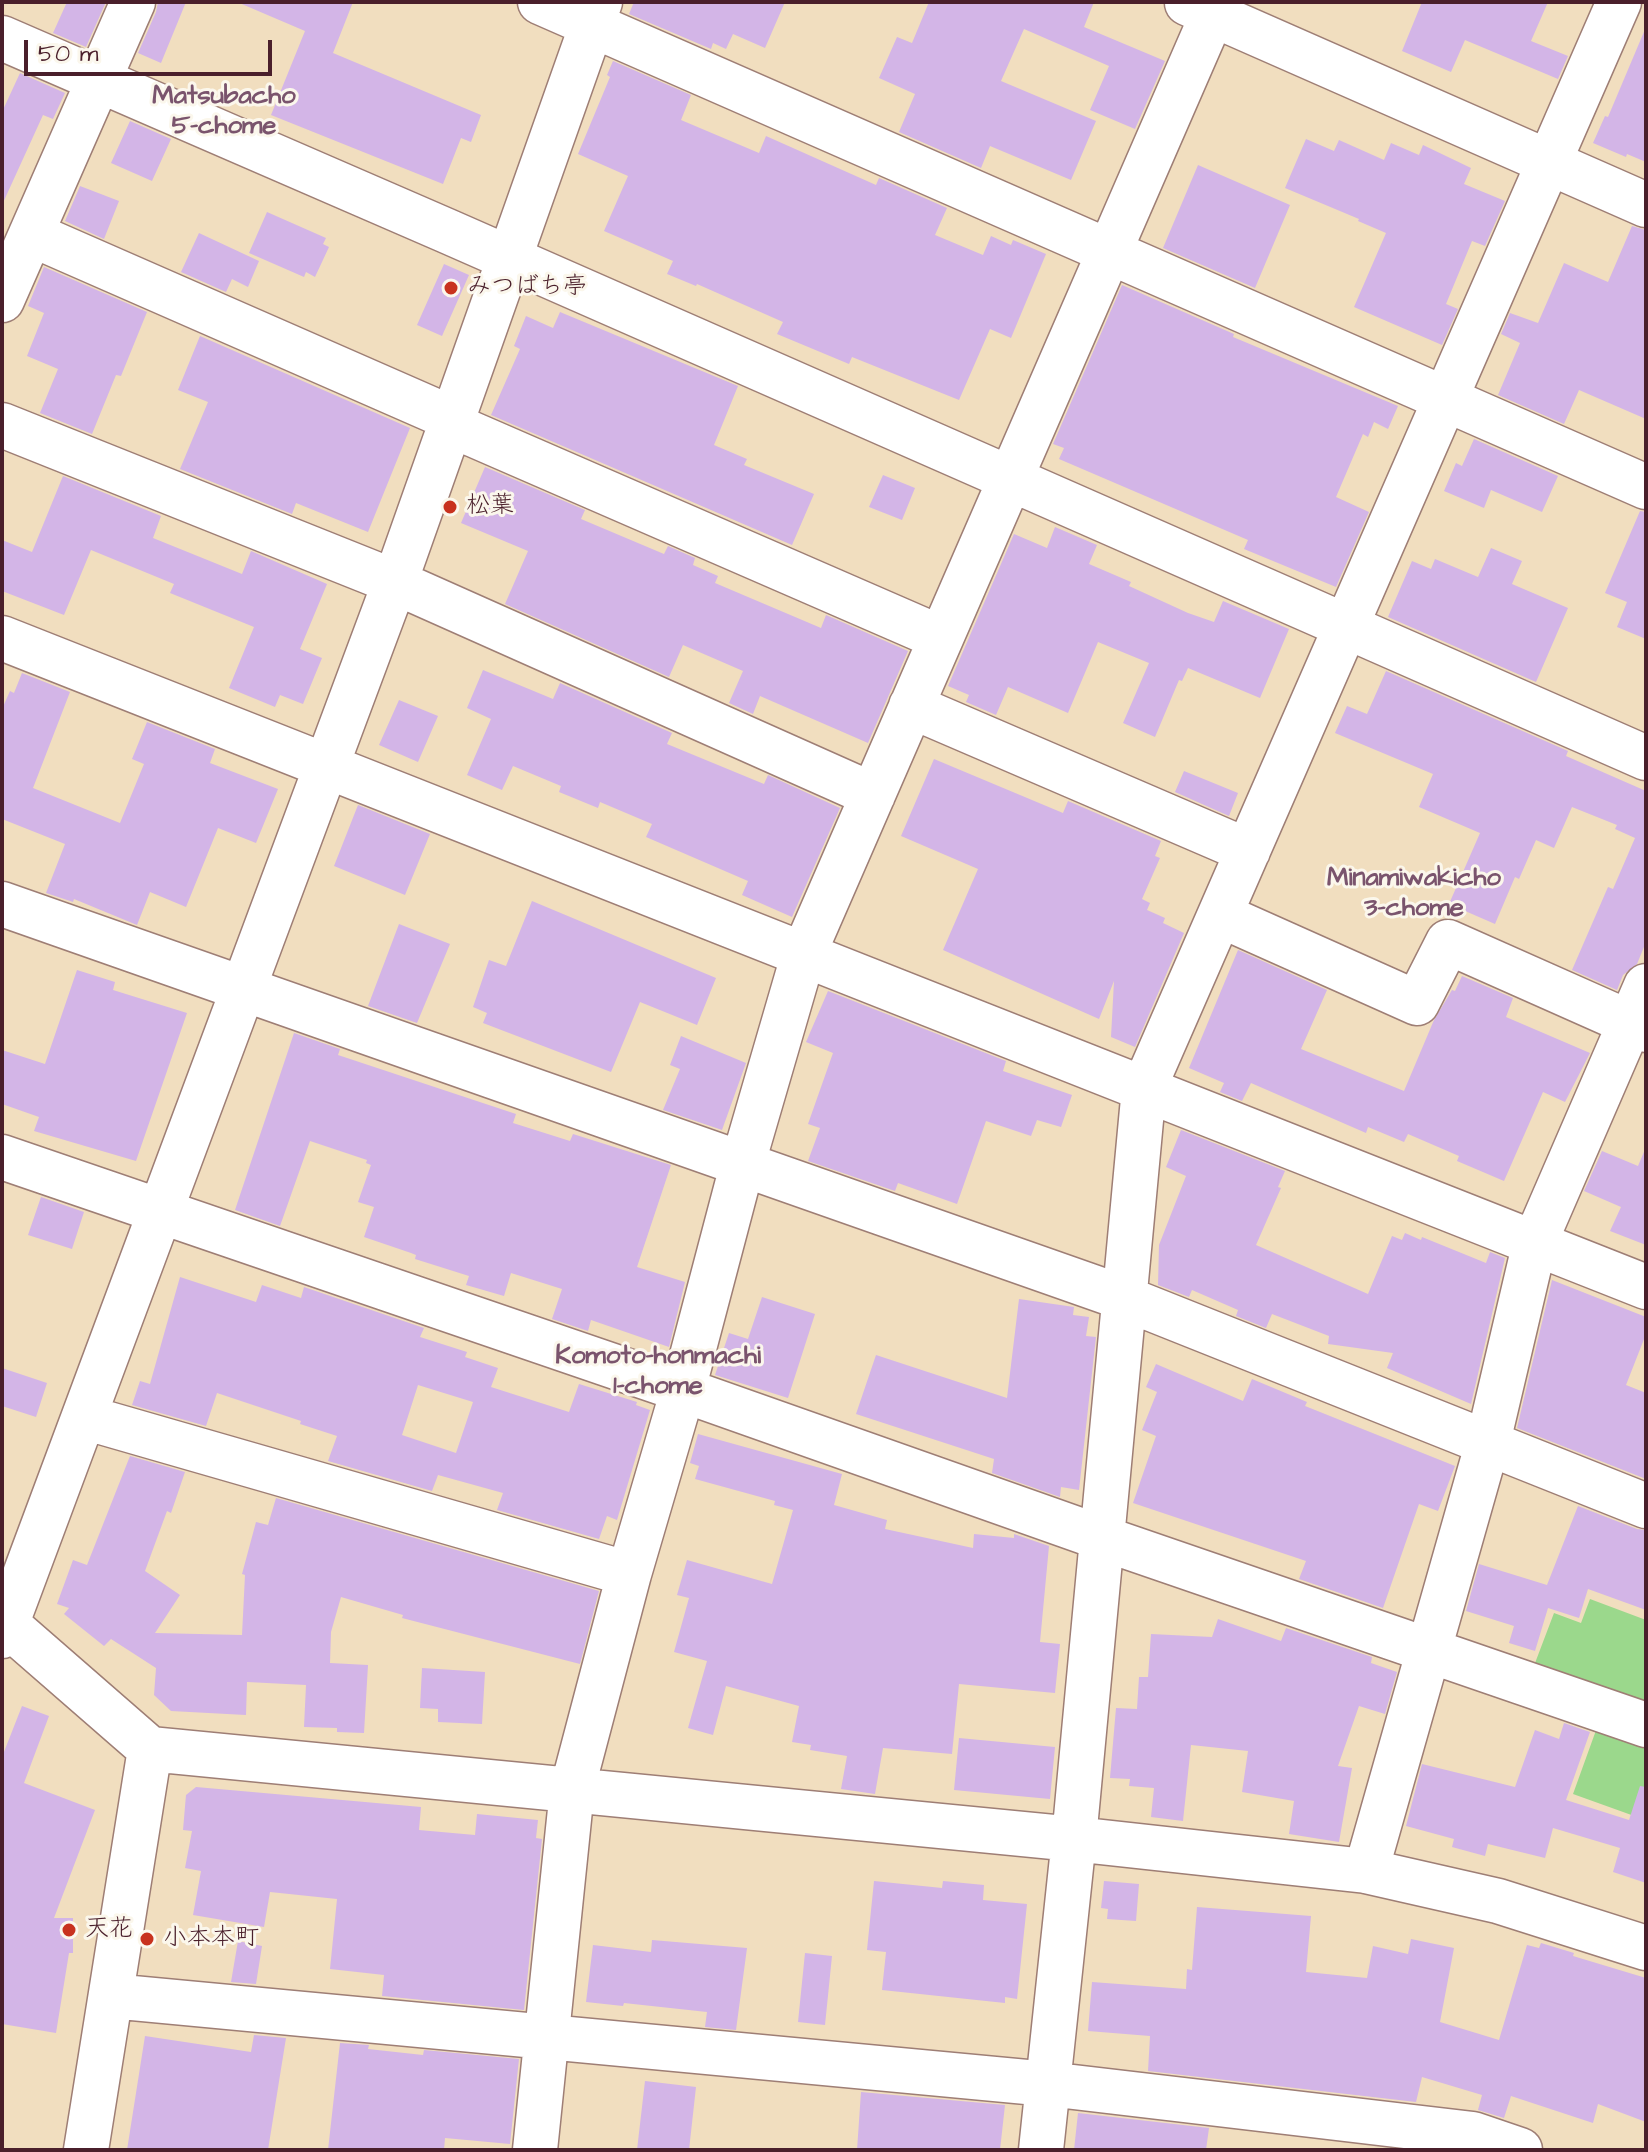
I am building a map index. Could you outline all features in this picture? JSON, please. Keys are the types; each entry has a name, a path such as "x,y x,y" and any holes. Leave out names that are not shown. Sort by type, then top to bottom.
{"street":[{"path":"2,300 133,2"},
{"path":"540,2 596,13 1110,251 1646,487"},
{"path":"1041,2150 1074,1839 1144,1088 1619,2"},
{"path":"535,2150 572,1790 742,1166 804,953 1110,251 1206,6 1646,205"},
{"path":"596,13 395,582 4,1626 150,1749 1074,1839 1366,1871 1498,1901 1646,1948"},
{"path":"2,38 1646,758"},
{"path":"31,234 941,638"},
{"path":"2,425 395,582 873,795"},
{"path":"2,638 1646,1287"},
{"path":"911,706 1248,851"},
{"path":"2,904 1124,1298 1646,1506"},
{"path":"1220,915 1417,1003 1448,942 1641,1013 1535,1242 1488,1442 1366,1871"},
{"path":"2,1157 1646,1725"},
{"path":"84,1417 629,1574"},
{"path":"86,2150 150,1749"},
{"path":"111,1996 1048,2084 1473,2134 1520,2150"}],"green space":[{"path":"1590,1599 1646,1620 1646,1710 1532,1671 1554,1613 1581,1623"},
{"path":"1599,1722 1646,1739 1646,1792 1637,1817 1573,1794"}],"building":[{"path":"67,2 106,2 86,47 53,33"},
{"path":"158,2 186,2 161,63 138,53"},
{"path":"237,2 353,2 333,53 481,115 471,142 461,138 443,184 271,115 305,31"},
{"path":"634,2 785,2 765,48 733,34 726,49 713,43 711,49 629,14"},
{"path":"929,2 1094,2 1084,27 1165,61 1135,129 1090,110 1109,66 1024,29 1001,81 1096,121 1071,180 990,146 981,168 899,132 915,94 879,78 897,37 912,43"},
{"path":"1422,2 1548,2 1531,41 1568,56 1558,79 1465,40 1451,72 1402,51"},
{"path":"1646,27 1646,162 1593,143 1605,116 1608,117"},
{"path":"613,61 691,95 681,120 759,153 766,136 876,185 879,178 947,208 935,235 983,255 991,236 1011,245 1013,240 1046,254 1011,338 990,329 959,400 852,357 849,364 777,334 783,322 667,274 673,261 604,231 628,176 578,154 610,77 607,75"},
{"path":"20,73 65,93 53,119 43,115 2,205 2,112"},
{"path":"130,121 171,139 152,181 111,163"},
{"path":"1306,139 1334,151 1339,140 1384,160 1391,143 1419,155 1423,145 1471,168 1464,184 1505,201 1485,246 1472,241 1446,304 1458,309 1442,345 1354,307 1386,233 1285,188"},
{"path":"1198,165 1290,205 1255,288 1163,248"},
{"path":"80,186 119,201 104,239 65,221"},
{"path":"267,212 326,238 323,244 329,247 315,277 306,272 304,277 249,253"},
{"path":"1632,226 1646,230 1646,419 1579,390 1564,424 1498,395 1520,343 1501,334 1510,313 1538,323 1564,263 1608,282"},
{"path":"199,233 259,261 248,287 232,279 226,292 181,272"},
{"path":"444,264 469,275 442,336 417,325"},
{"path":"44,267 147,312 121,376 116,375 92,434 40,413 58,369 27,356 44,313 28,306"},
{"path":"1122,285 1234,334 1233,337 1398,406 1388,429 1374,422 1368,437 1363,434 1336,497 1369,512 1336,587 1244,549 1248,540 1059,459 1064,448 1053,444"},
{"path":"560,312 738,386 714,445 747,459 744,465 814,494 792,545 491,415 520,349 514,346 526,316 553,328"},
{"path":"200,336 410,428 368,532 296,503 292,514 180,469 208,402 178,390"},
{"path":"1474,439 1558,476 1542,512 1491,490 1484,508 1444,491 1456,463 1462,466"},
{"path":"485,467 585,510 581,519 664,554 668,546 695,558 693,565 718,576 715,583 821,628 826,615 908,651 868,743 760,696 753,714 729,703 743,671 683,645 669,677 505,604 528,551 461,523"},
{"path":"883,475 915,488 902,520 869,507"},
{"path":"63,476 161,516 153,538 242,574 251,551 327,584 300,649 322,658 303,704 280,695 275,707 229,688 254,627 170,593 174,584 91,550 64,615 2,591 2,540 32,552"},
{"path":"1640,511 1646,512 1646,639 1617,627 1627,602 1605,593"},
{"path":"1055,527 1097,545 1089,564 1131,582 1129,586 1188,613 1214,622 1223,601 1289,629 1260,698 1188,668 1182,681 1179,680 1155,737 1123,723 1149,663 1098,642 1068,713 1008,687 996,715 966,702 969,695 948,686 1014,534 1047,548"},
{"path":"1491,548 1522,561 1512,584 1568,608 1536,682 1388,617 1412,561 1431,569 1435,559 1478,577"},
{"path":"483,670 553,699 560,683 672,733 667,744 764,784 768,775 840,808 792,917 742,895 748,881 646,837 652,824 600,802 598,808 559,792 561,786 513,766 502,790 467,775 491,719 467,708"},
{"path":"1386,671 1568,751 1566,756 1646,791 1646,942 1637,964 1623,975 1617,990 1572,970 1608,887 1613,889 1635,838 1615,829 1617,825 1572,807 1554,848 1536,840 1519,879 1515,877 1495,924 1449,904 1480,833 1419,807 1433,774 1335,733 1347,706 1367,714"},
{"path":"22,673 70,692 33,788 120,823 144,764 132,759 147,722 215,749 210,763 278,789 256,843 218,828 186,907 150,892 137,925 74,899 73,902 46,893 65,844 2,819 2,709 10,691 14,693"},
{"path":"399,700 438,716 418,762 379,745"},
{"path":"934,759 1063,813 1068,801 1161,841 1155,856 1160,858 1142,899 1150,903 1147,910 1165,918 1163,923 1184,933 1135,1047 1111,1037 1114,981 1099,1019 943,950 978,869 901,836"},
{"path":"1184,771 1238,793 1229,816 1175,792"},
{"path":"358,805 430,834 405,895 334,866"},
{"path":"532,901 716,978 697,1025 640,1002 611,1072 483,1023 487,1013 473,1007 489,960 506,966"},
{"path":"399,924 450,944 417,1023 368,1006"},
{"path":"1238,950 1327,990 1301,1049 1404,1091 1434,1020 1462,976 1513,998 1506,1017 1590,1053 1565,1102 1543,1092 1504,1181 1457,1161 1459,1156 1408,1134 1404,1142 1368,1127 1366,1133 1251,1083 1242,1101 1220,1092 1224,1083 1189,1068"},
{"path":"77,970 115,982 113,990 187,1013 136,1161 34,1131 39,1117 2,1104 2,1050 45,1064"},
{"path":"828,991 1006,1061 1003,1071 1072,1095 1061,1127 1037,1120 1031,1136 986,1121 957,1204 898,1183 895,1191 808,1161 820,1128 808,1124 833,1053 806,1042"},
{"path":"294,1033 340,1049 338,1055 516,1114 513,1123 570,1141 573,1134 671,1165 637,1267 685,1282 669,1347 591,1320 588,1331 552,1319 562,1289 511,1273 504,1296 466,1285 469,1276 415,1259 416,1255 364,1237 374,1207 358,1202 371,1165 366,1163 367,1160 310,1141 280,1226 235,1210"},
{"path":"681,1036 746,1063 722,1130 663,1110 680,1069 670,1065"},
{"path":"1181,1130 1285,1171 1278,1187 1281,1188 1256,1245 1368,1294 1392,1236 1402,1240 1405,1233 1421,1240 1422,1237 1486,1263 1490,1252 1505,1258 1471,1404 1387,1368 1393,1353 1328,1344 1329,1336 1272,1314 1266,1328 1236,1316 1238,1310 1192,1290 1189,1297 1158,1285 1159,1245 1186,1176 1166,1167"},
{"path":"1646,1147 1646,1245 1610,1231 1621,1207 1584,1191 1602,1151 1638,1166"},
{"path":"41,1197 84,1212 72,1249 28,1235"},
{"path":"180,1277 256,1302 262,1285 301,1298 304,1287 424,1328 420,1337 467,1352 465,1357 498,1368 491,1387 569,1412 579,1384 637,1402 636,1405 650,1410 617,1520 607,1516 599,1539 497,1510 503,1493 438,1475 432,1491 328,1461 337,1436 217,1393 206,1426 132,1405 140,1381 150,1384","holes":["418,1385 473,1402 456,1453 402,1435"]},
{"path":"1552,1280 1646,1317 1646,1334 1626,1385 1646,1393 1646,1479 1517,1428"},
{"path":"762,1297 815,1314 788,1398 715,1375 729,1333 748,1339"},
{"path":"1019,1299 1074,1307 1073,1315 1089,1317 1086,1336 1096,1337 1079,1490 1061,1487 1060,1497 992,1473 994,1459 856,1414 876,1355 1007,1398"},
{"path":"1156,1364 1243,1401 1252,1379 1307,1402 1305,1406 1455,1466 1438,1511 1419,1504 1383,1608 1299,1579 1306,1561 1133,1503 1156,1436 1142,1430 1157,1392 1146,1387"},
{"path":"2,1368 47,1383 36,1417 2,1406"},
{"path":"698,1434 842,1474 834,1505 887,1520 885,1529 973,1548 974,1534 1014,1538 1014,1534 1049,1546 1040,1642 1060,1644 1055,1693 959,1684 952,1754 883,1748 875,1794 841,1789 847,1756 810,1750 811,1745 792,1742 799,1706 726,1686 713,1735 688,1728 707,1661 674,1652 689,1598 677,1595 687,1560 772,1584 793,1510 774,1505 775,1501 695,1479 699,1466 690,1463"},
{"path":"130,1456 185,1472 145,1571 180,1595 155,1633 242,1635 245,1575 242,1574 256,1522 268,1525 276,1498 599,1591 580,1664 402,1618 403,1615 341,1597 331,1632 330,1663 368,1665 364,1733 304,1727 306,1685 247,1682 246,1715 171,1711 154,1695 156,1668 111,1639 104,1646 64,1614 69,1608 57,1604 73,1560 87,1565"},
{"path":"1578,1506 1646,1530 1646,1610 1588,1589 1579,1618 1548,1608 1535,1651 1509,1643 1514,1626 1466,1611 1479,1564 1547,1585"},
{"path":"1218,1619 1281,1641 1286,1628 1372,1657 1371,1663 1397,1672 1385,1714 1359,1706 1338,1766 1352,1768 1339,1842 1289,1834 1294,1801 1242,1792 1248,1751 1191,1745 1183,1821 1151,1817 1154,1788 1129,1786 1130,1779 1110,1778 1116,1708 1137,1709 1139,1677 1148,1677 1151,1634 1212,1637"},
{"path":"422,1668 485,1672 482,1724 438,1722 438,1709 420,1708"},
{"path":"22,1706 49,1716 24,1783 95,1810 54,1918 73,1918 73,1953 69,1953 56,2033 2,2024 2,1757"},
{"path":"1564,1723 1590,1732 1566,1800 1629,1820 1640,1786 1646,1787 1646,1883 1613,1872 1620,1848 1553,1828 1545,1858 1488,1844 1485,1856 1452,1847 1454,1839 1406,1826 1422,1764 1515,1787 1535,1730 1559,1739"},
{"path":"959,1738 1055,1747 1050,1799 954,1790"},
{"path":"196,1787 421,1807 419,1830 475,1835 477,1814 538,1820 536,1838 542,1839 524,2010 382,1996 384,1975 330,1969 337,1899 270,1892 264,1927 193,1915 201,1871 185,1868 192,1831 183,1830 186,1795"},
{"path":"874,1881 942,1888 943,1881 984,1885 983,1900 1027,1904 1017,1999 1005,1997 1005,2003 882,1990 886,1952 867,1950"},
{"path":"1104,1881 1139,1884 1136,1921 1107,1919 1108,1909 1101,1908"},
{"path":"1197,1907 1311,1916 1306,1972 1367,1978 1373,1946 1408,1954 1411,1939 1454,1948 1440,2022 1499,2040 1527,1945 1539,1948 1541,1943 1646,1978 1646,2122 1598,2104 1593,2123 1511,2096 1504,2118 1478,2110 1482,2095 1422,2077 1416,2102 1148,2071 1150,2036 1088,2031 1092,1982 1186,1989 1187,1969 1192,1970"},
{"path":"652,1940 747,1948 736,2030 705,2027 707,2012 586,2002 593,1945 651,1952"},
{"path":"238,1941 262,1946 256,1984 231,1982"},
{"path":"805,1953 832,1956 825,2025 798,2022"},
{"path":"254,2035 286,2038 268,2150 127,2150 145,2036 251,2052"},
{"path":"340,2043 423,2055 424,2050 519,2059 510,2144 445,2138 444,2150 328,2150"},
{"path":"645,2081 696,2087 689,2150 637,2150"},
{"path":"861,2092 1005,2105 1000,2150 857,2150"},
{"path":"1078,2113 1209,2128 1206,2150 1074,2150"}],"place":[{"name":"みつばち亭","path":"451,288"},
{"name":"松葉","path":"450,507"},
{"name":"天花","path":"69,1930"},
{"name":"小本本町","path":"147,1939"}],"district":[{"name":"Matsubacho 5-chome","path":"224,113"},
{"name":"Minamiwakicho 3-chome","path":"1414,895"},
{"name":"Komoto-honmachi 1-chome","path":"658,1373"}]}
